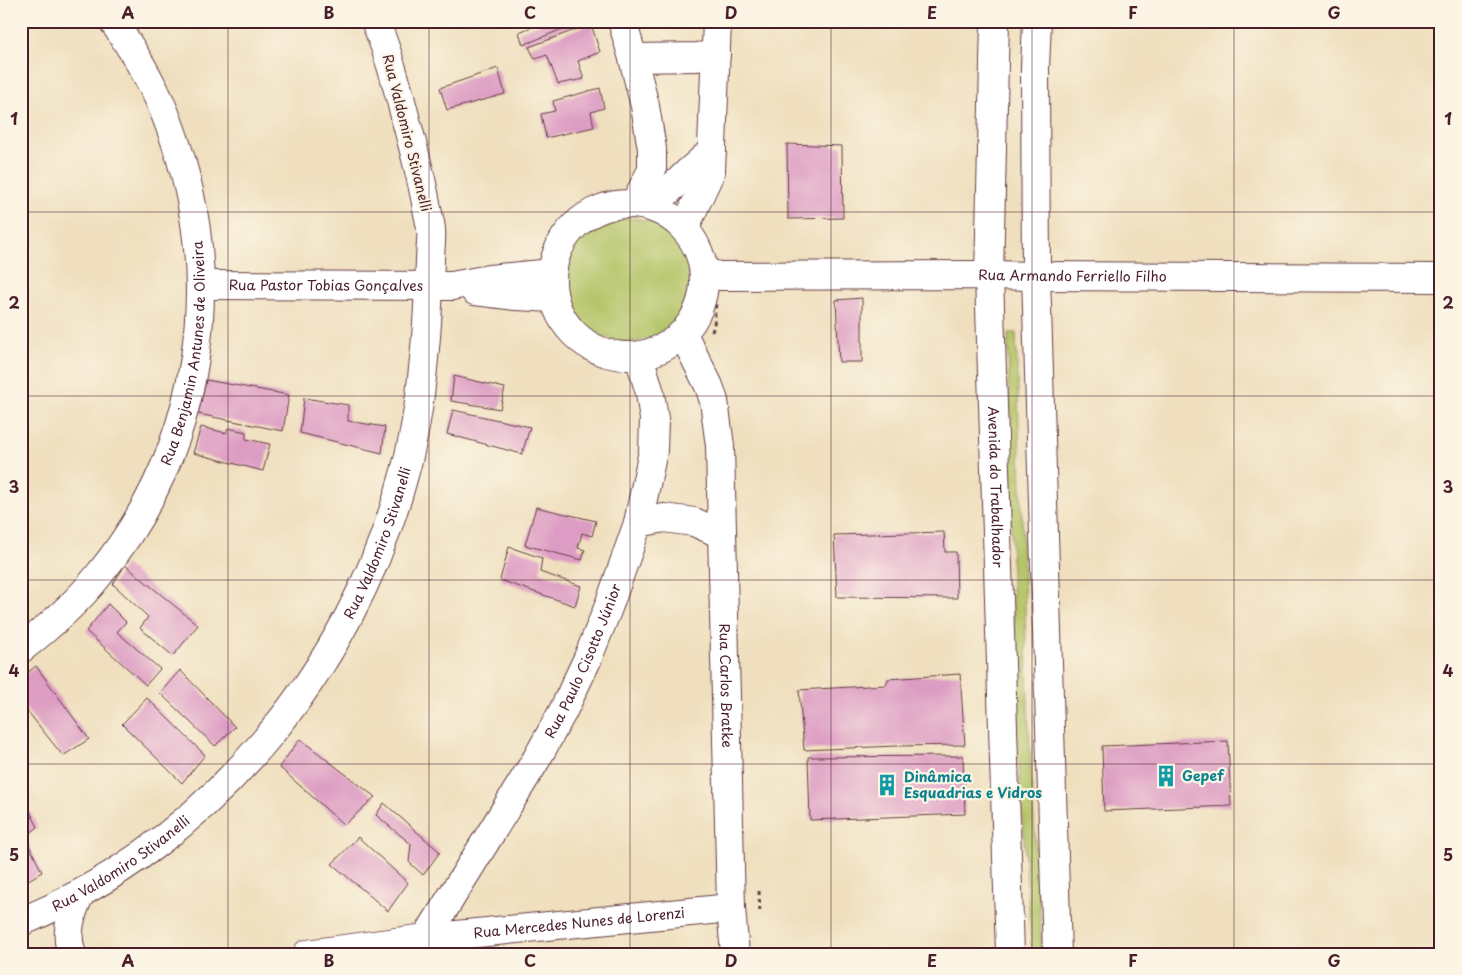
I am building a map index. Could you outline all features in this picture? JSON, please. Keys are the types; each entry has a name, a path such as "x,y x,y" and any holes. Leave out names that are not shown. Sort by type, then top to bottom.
{"street":[{"name":"Rua Benjamin Antunes de Oliveira","path":"21,649 42,633 71,606 98,577 142,512 160,477 175,440 189,393 195,364 199,325 200,285 198,243 192,202 172,130 152,84 113,21"},
{"name":"Rua Valdomiro Stivanelli","path":"21,922 81,893 123,867 163,839 237,773 270,736 300,697 352,613 373,568 390,522 404,474 415,426 440,286 423,185 397,85 375,21"},
{"path":"622,21 645,106 652,150 652,170 644,205"},
{"path":"685,228 711,171 717,21"},
{"name":"Avenida do Trabalhador","path":"995,21 989,275 1010,954"},
{"path":"1037,21 1036,276 1057,954"},
{"path":"633,58 683,58 716,54"},
{"path":"644,205 712,151"},
{"path":"618,204 644,205 668,214 685,228 701,254 704,272 700,306 693,321 675,340 655,352 639,356 622,357 605,353 590,346 576,336 565,323 557,307 553,286 555,256 562,240 573,227 586,216 601,208 618,204"},
{"name":"Rua Armando Ferriello Filho","path":"704,272 719,276 989,275 1441,278"},
{"name":"Rua Pastor Tobias Gonçalves","path":"200,285 440,286 483,293 553,286"},
{"name":"Rua Carlos Bratke","path":"675,340 700,397 716,417 720,446 731,908 734,954"},
{"name":"Rua Paulo Cisotto Júnior","path":"426,938 536,760 563,711 601,625 638,523 653,451 654,419 650,393 639,356"},
{"path":"638,523 664,518 694,522 722,534"},
{"path":"72,954 68,930 72,910 81,893"},
{"name":"Rua Mercedes Nunes de Lorenzi","path":"306,954 426,938 731,908"}],"green space":[{"path":"628,218 652,223 672,236 685,256 690,280 685,304 672,324 652,337 628,342 604,337 584,324 571,304 566,280 571,256 584,236 604,223"},
{"path":"1008,333 1016,333 1029,732 1042,954 1032,954 1014,696"}],"building":[{"path":"547,21 582,21 523,45 519,32"},
{"path":"591,24 600,52 578,61 584,79 558,84 547,55 535,59 529,47"},
{"path":"498,68 505,94 447,110 440,88"},
{"path":"600,88 604,108 591,112 594,127 546,138 541,114 555,111 553,101"},
{"path":"787,144 842,146 843,218 788,219"},
{"path":"862,298 862,362 839,362 836,300"},
{"path":"454,376 505,388 500,409 451,401"},
{"path":"206,380 289,395 283,431 198,414"},
{"path":"304,398 348,405 348,421 385,427 382,453 300,433"},
{"path":"453,410 530,427 522,454 447,434"},
{"path":"201,427 226,433 228,428 246,432 246,439 270,444 263,471 193,453"},
{"path":"536,507 596,521 592,536 582,533 578,548 585,550 582,560 525,545"},
{"path":"944,532 945,552 956,552 957,598 837,597 834,535"},
{"path":"509,547 542,558 540,572 581,586 575,606 500,580"},
{"path":"125,565 198,625 173,656 140,628 148,617 113,584"},
{"path":"108,604 126,622 117,632 160,669 146,685 86,631"},
{"path":"36,666 89,739 63,756 21,703 21,678"},
{"path":"180,670 235,727 215,746 160,693"},
{"path":"960,674 965,745 804,750 799,690 886,685 888,679"},
{"path":"147,698 205,755 182,783 122,724"},
{"path":"300,739 375,797 344,825 279,767"},
{"name":"Gepef","path":"1228,741 1231,806 1104,811 1102,746"},
{"name":"Dinâmica Esquadrias e Vidros","path":"963,756 965,814 810,820 808,757"},
{"path":"24,800 38,827 25,837 42,872 25,882 21,875 21,801"},
{"path":"384,803 440,852 423,875 409,862 411,844 376,815"},
{"path":"358,837 408,883 388,911 332,864"}],"place":[{"name":"Gepef","path":"1166,776"},
{"name":"Dinâmica Esquadrias e Vidros","path":"887,785"}]}
